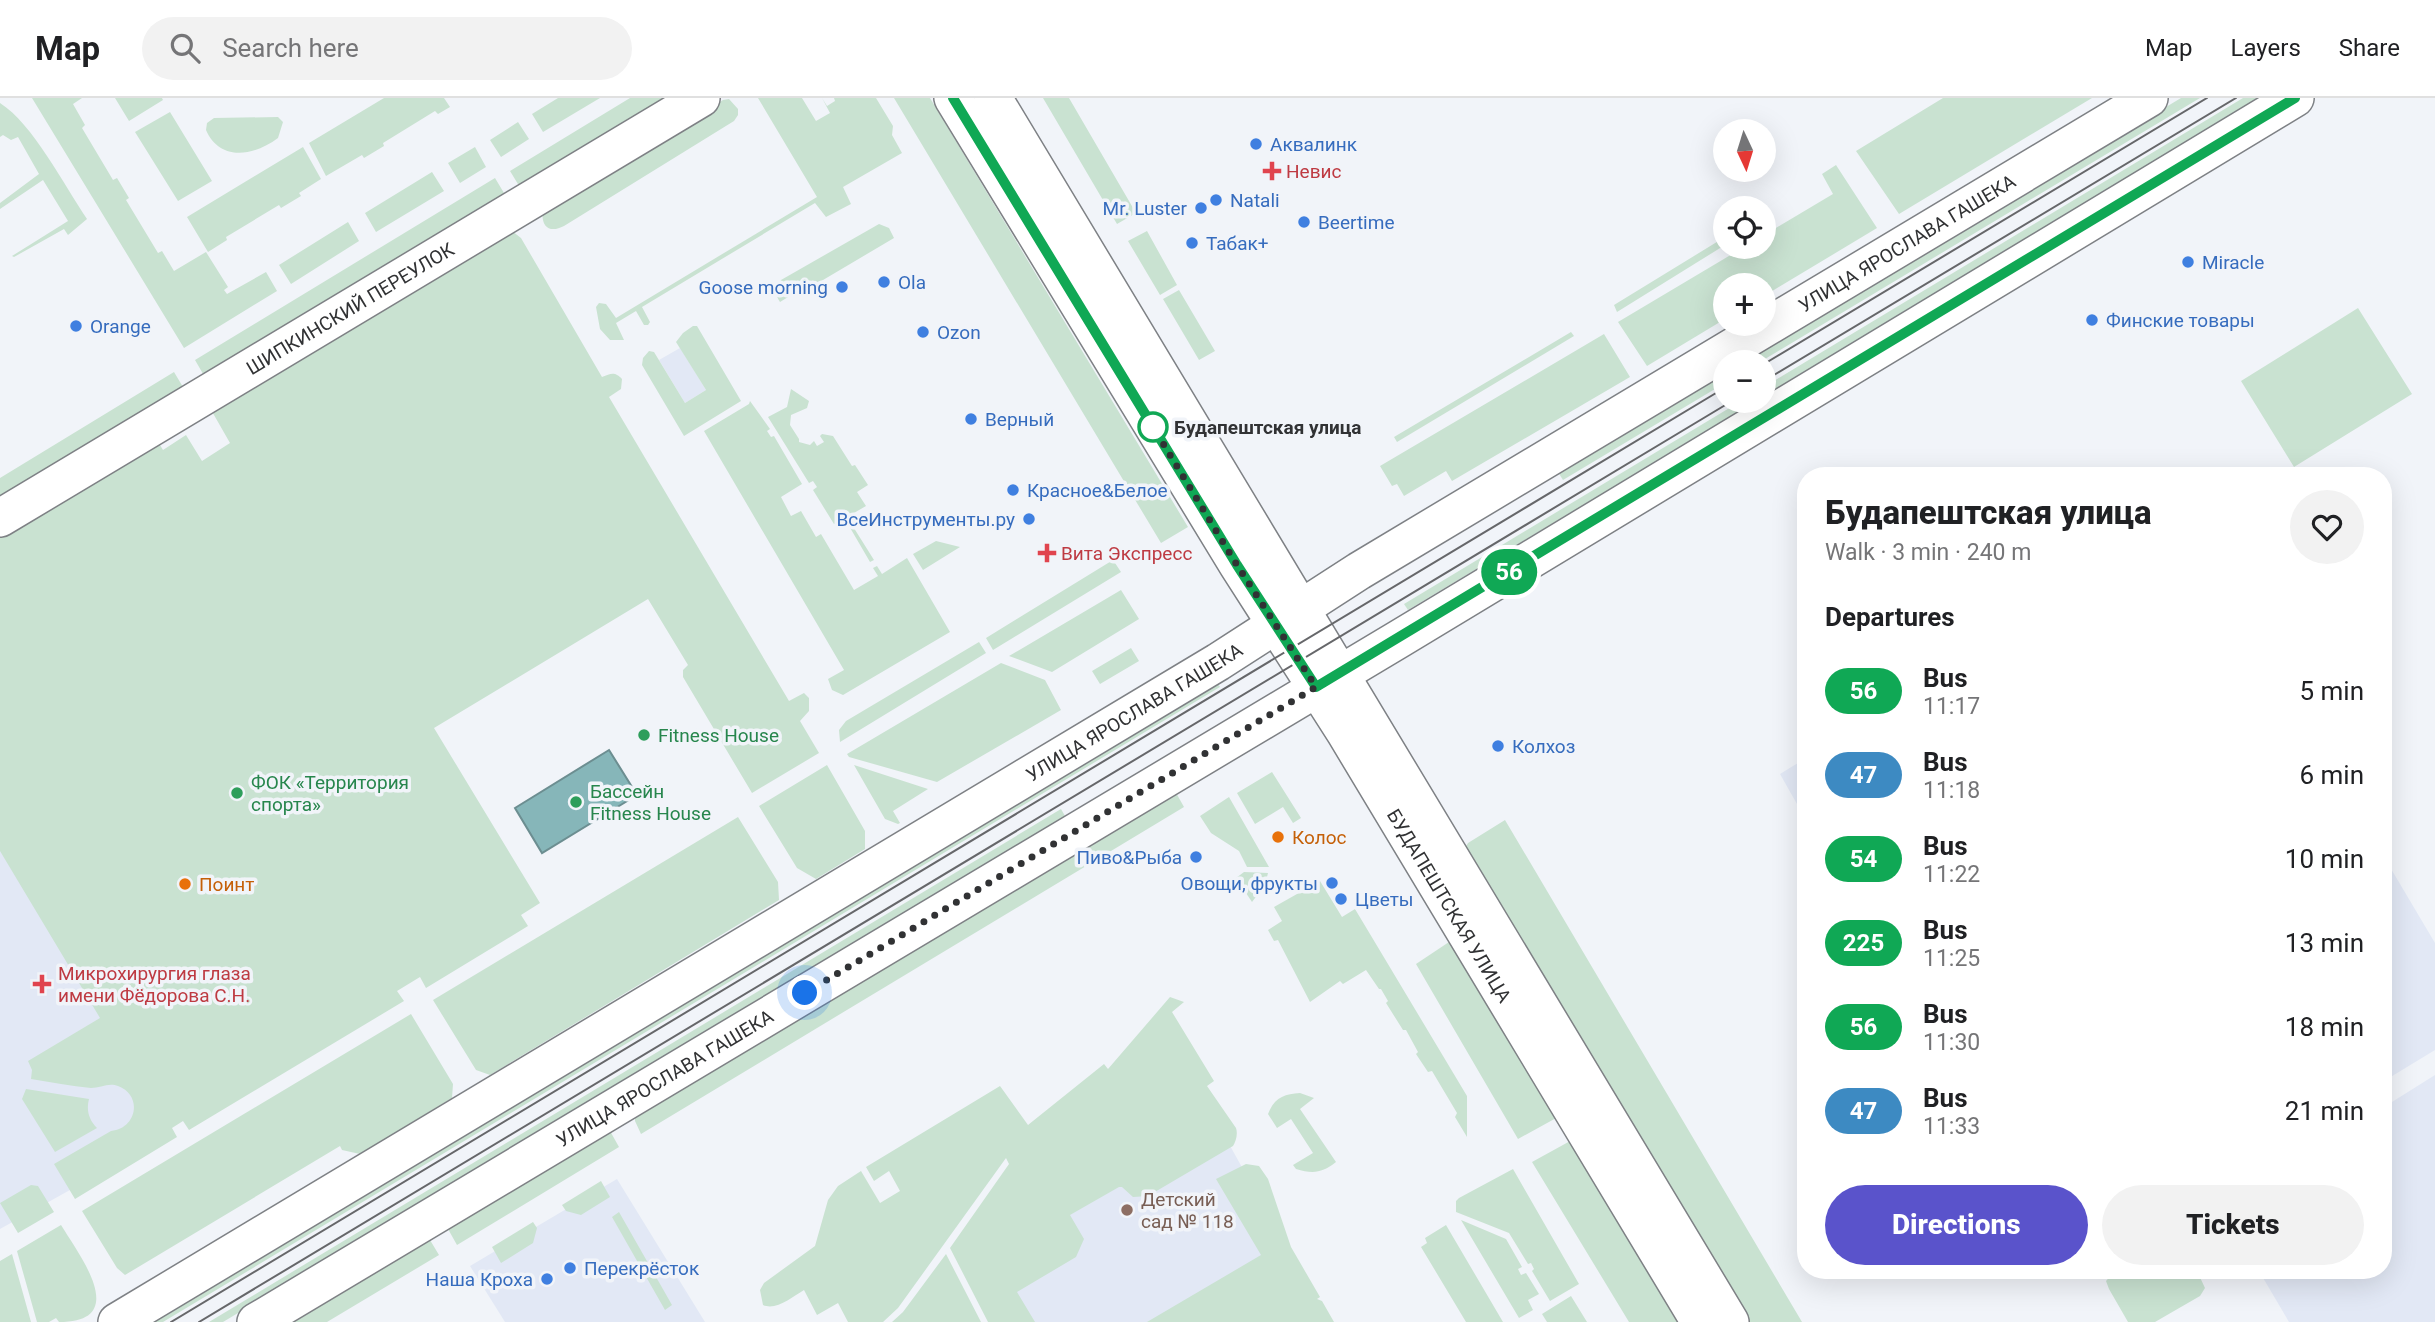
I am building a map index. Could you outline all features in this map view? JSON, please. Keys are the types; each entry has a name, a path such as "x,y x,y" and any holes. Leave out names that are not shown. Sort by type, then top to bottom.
{"street":[{"name":"ШИПКИНСКИЙ ПЕРЕУЛОК","path":"0,518 701,98"},
{"name":"БУДАПЕШТСКАЯ УЛИЦА","path":"953,98 1289,617 1730,1322"},
{"name":"БУДАПЕШТСКАЯ УЛИЦА","path":"993,98 1289,617"},
{"name":"УЛИЦА ЯРОСЛАВА ГАШЕКА","path":"117,1322 1289,617 1359,571 2148,98"},
{"name":"УЛИЦА ЯРОСЛАВА ГАШЕКА","path":"256,1322 2295,98"},
{"name":"БУДАПЕШТСКАЯ УЛИЦА","path":"1328,680 1700,1322"}],"shaded area":[{"path":"680,348 706,390 685,403 659,360"},
{"path":"1797,764 1797,804 1780,774"},
{"name":"Микрохирургия глаза имени Фёдорова С.Н.","path":"0,844 174,1132 0,1229"},
{"path":"2392,870 2435,943 2435,1050 2392,1076"},
{"path":"2435,1075 2435,1322 2289,1322 2264,1279 2392,1279 2392,1102"},
{"name":"Детский сад № 118","path":"1198,1088 1254,1189 1299,1322 1019,1322 964,1231"},
{"path":"617,1179 705,1322 505,1322 470,1266"}],"green space":[{"path":"32,98 82,98 73,104 85,125 82,128 113,180 117,178 129,198 126,200 158,253 162,251 174,271 206,252 228,287 224,290 227,294 266,272 277,291 184,348"},
{"path":"115,98 162,98 163,100 129,121"},
{"path":"384,98 444,98 450,107 438,114 435,111 364,158 362,155 326,176 309,143"},
{"path":"558,98 600,98 543,132 532,114"},
{"path":"630,98 673,98 521,189 510,171"},
{"path":"758,98 802,98 816,121 830,113 822,98 827,106 835,101 834,98 876,98 893,126 892,135 902,153 843,187 851,204 826,217 815,203 642,307 650,322 648,325 644,325 636,311 616,323 624,340 610,340 600,329 596,307 599,303 606,304 616,318 817,197"},
{"path":"894,98 930,98 1188,527 1161,543"},
{"path":"1043,98 1069,98 1136,213 1117,224"},
{"path":"1943,98 2092,98 1899,214 1856,151"},
{"path":"2181,98 2200,98 1776,352 1776,350 1761,350"},
{"path":"2243,98 2260,98 1776,389 1776,380"},
{"path":"729,99 738,109 734,121 564,226 553,229 546,226 543,218 544,206 723,100"},
{"path":"0,103 36,140 87,219 68,235 64,229 14,257 12,256 68,221 43,180 0,209 0,203 39,174 18,137 11,140 3,135 0,137"},
{"path":"170,112 212,181 178,201 135,132"},
{"path":"278,117 283,122 278,138 248,152 238,153 220,147 206,130 207,123 214,118"},
{"path":"518,122 529,139 501,157 490,140"},
{"path":"303,147 321,179 299,193 301,196 281,208 279,205 226,237 227,240 208,252 187,217"},
{"path":"475,147 486,167 460,183 448,163"},
{"path":"1836,165 1877,228 1776,289 1776,273 1713,273 1713,326 1647,366 1618,322 1724,259 1776,259 1776,228 1833,194 1822,174"},
{"path":"432,172 444,191 376,232 365,213"},
{"path":"495,178 507,198 206,379 195,360"},
{"path":"348,222 359,241 291,284 279,265"},
{"path":"879,224 889,228 894,238 796,296 793,294 780,302 776,291 781,280"},
{"path":"512,231 521,238 602,377 615,374 622,379 621,389 609,397 789,701 804,693 809,698 809,711 800,721 819,753 752,793 683,677 683,670 688,665 648,599 434,728 540,903 521,915 528,926 426,988 420,977 397,991 404,1001 189,1130 183,1121 172,1128 177,1137 75,1199 54,1164 127,1124 134,1111 134,1104 126,1090 115,1085 91,1088 31,1079 32,1070 28,1061 100,1018 0,851 0,534 157,440 163,450 186,435 202,461 230,443 210,408"},
{"path":"1147,231 1177,285 1160,295 1128,241"},
{"path":"1713,244 1713,252 1617,312 1614,305"},
{"path":"1179,290 1215,351 1199,360 1163,299"},
{"path":"2358,308 2412,394 2294,467 2241,381"},
{"path":"693,326 697,326 741,401 684,436 642,365 643,358 649,351 654,352 685,403 706,390 676,342"},
{"path":"1571,332 1574,336 1397,442 1394,437"},
{"path":"1604,334 1630,377 1452,481 1446,471 1404,496 1397,484 1392,486 1380,466"},
{"path":"174,372 186,392 0,503 0,478"},
{"path":"1713,379 1713,390 1563,480 1558,472"},
{"path":"791,389 809,401 807,408 791,415 790,425 799,442 810,445 814,441 817,446 824,442 820,436 822,434 833,436 868,485 857,492 866,506 847,517 874,560 870,562 845,519 847,518 834,524 813,490 817,487 813,481 809,483 768,417 787,407"},
{"path":"750,401 802,484 781,497 791,516 801,511 816,537 821,534 854,590 878,576 873,568 877,566 882,574 907,558 950,632 843,695 832,690 828,679 844,670 704,431"},
{"path":"1721,413 1737,413 1408,610 1404,604"},
{"path":"936,541 960,547 923,570 913,554"},
{"path":"1113,560 1121,572 993,650 986,638"},
{"path":"1121,590 1139,619 1052,672 1009,656"},
{"path":"979,642 986,653 840,742 839,730 846,721"},
{"path":"1131,648 1139,661 1100,684 1092,671"},
{"path":"1001,663 1045,680 1061,710 937,782 849,757 847,754"},
{"path":"1215,679 1220,687 163,1322 145,1322"},
{"path":"827,765 865,831 865,849 816,879 797,868 759,806"},
{"path":"854,765 928,789 893,811 900,823 898,824 885,819"},
{"path":"1272,772 1301,818 1293,823 1283,807 1255,824 1237,793"},
{"path":"1175,791 1184,807 641,1134 635,1116"},
{"path":"1229,797 1269,867 1247,867 1239,851 1211,833 1200,816"},
{"path":"1061,809 1065,816 223,1322 209,1322"},
{"path":"738,817 778,882 779,900 490,1075 476,1070 433,1000"},
{"path":"1505,820 1802,1322 1746,1322 1463,851 1468,843"},
{"path":"1244,872 1268,873 1265,885 1252,902 1236,878"},
{"path":"1320,881 1342,917 1355,909 1467,1096 1467,1137 1455,1117 1457,1113 1432,1071 1428,1072 1416,1054 1418,1052 1406,1030 1403,1030 1386,1003 1388,1001 1381,989 1366,970 1343,984 1340,981 1310,1002 1278,940 1274,941 1268,930 1282,921 1274,907"},
{"path":"1452,940 1558,1117 1518,1139 1416,964"},
{"path":"1170,997 1184,1002 1172,1012 1214,1081 1207,1086 1236,1128 1235,1142 1233,1146 1148,1196 1133,1197 1119,1187 1070,1215 1084,1239 1076,1257 1017,1292 1035,1322 988,1322 950,1248 1009,1164 1006,1158 898,1308 883,1322 848,1322 838,1303 817,1315 804,1290 779,1305 763,1305 760,1290 764,1283 815,1246 828,1200 838,1186 861,1171 880,1203 900,1191 889,1171 874,1181 866,1167 1000,1086 1028,1125 1104,1064 1108,1069"},
{"path":"411,1014 453,1084 452,1098 360,1154 342,1150 340,1146 125,1275 117,1268 82,1211"},
{"path":"26,1089 89,1099 89,1115 97,1128 55,1152 22,1099"},
{"path":"1300,1093 1314,1098 1300,1109 1336,1162 1317,1172 1296,1169 1293,1165 1313,1153 1291,1119 1277,1128 1268,1114 1280,1098"},
{"path":"610,1131 619,1147 457,1245 448,1229"},
{"path":"1572,1140 1682,1322 1629,1322 1532,1162"},
{"path":"1246,1164 1259,1166 1268,1179 1291,1247 1320,1297 1317,1299 1322,1301 1334,1322 1147,1322 1261,1255 1216,1179"},
{"path":"1513,1169 1579,1284 1550,1301 1532,1271 1534,1269 1531,1263 1528,1264 1509,1233 1456,1212 1456,1201 1459,1198"},
{"path":"601,1181 610,1197 581,1215 566,1211 562,1205"},
{"path":"31,1185 38,1186 54,1212 18,1233 0,1203"},
{"path":"619,1212 672,1305 665,1310 612,1217"},
{"path":"1461,1220 1506,1239 1522,1267 1518,1269 1521,1275 1526,1273 1539,1294 1528,1300 1533,1310 1519,1318"},
{"path":"533,1222 537,1228 533,1243 501,1263 492,1247"},
{"path":"61,1225 88,1269 96,1299 92,1311 81,1319 59,1322 56,1318 49,1322 37,1322 17,1251"},
{"path":"1446,1225 1503,1322 1466,1322 1421,1247 1427,1243 1425,1238"},
{"path":"430,1240 439,1255 327,1322 294,1322"},
{"path":"12,1254 31,1322 0,1322 0,1261"},
{"path":"946,1254 981,1322 892,1322 903,1312"},
{"path":"2201,1279 2205,1288 2200,1296 2155,1322 2128,1322 2106,1281"},
{"path":"1571,1296 1587,1322 1547,1322 1542,1314"}],"water":[{"name":"Бассейн Fitness House","path":"609,750 637,795 542,853 515,808"}],"tram line":[{"path":"1776,357 2207,98"},
{"path":"1776,374 2236,98"},
{"path":"171,1322 1713,395"},
{"path":"199,1322 1713,412"}],"bus line":[{"name":"56","path":"953,98 1237,565 1316,687 2295,98"}],"place":[{"name":"Аквалинк","path":"1256,144"},
{"name":"Невис","path":"1272,171"},
{"name":"Natali","path":"1216,200"},
{"name":"Mr. Luster","path":"1201,208"},
{"name":"Beertime","path":"1304,222"},
{"name":"Табак+","path":"1192,243"},
{"name":"Miracle","path":"2188,262"},
{"name":"Ola","path":"884,282"},
{"name":"Goose morning","path":"842,287"},
{"name":"Финские товары","path":"2092,320"},
{"name":"Orange","path":"76,326"},
{"name":"Ozon","path":"923,332"},
{"name":"Верный","path":"971,419"},
{"name":"Будапештская улица","path":"1153,427"},
{"name":"Красное&Белое","path":"1013,490"},
{"name":"ВсеИнструменты.ру","path":"1029,519"},
{"name":"Вита Экспресс","path":"1047,553"},
{"name":"Fitness House","path":"644,735"},
{"name":"Колхоз","path":"1498,746"},
{"name":"ФОК «Территория спорта»","path":"237,793"},
{"name":"Бассейн Fitness House","path":"576,802"},
{"name":"Колос","path":"1278,837"},
{"name":"Пиво&Рыба","path":"1196,857"},
{"name":"Овощи, фрукты","path":"1332,883"},
{"name":"Поинт","path":"185,884"},
{"name":"Цветы","path":"1341,899"},
{"name":"Микрохирургия глаза имени Фёдорова С.Н.","path":"42,984"},
{"name":"Детский сад № 118","path":"1127,1210"},
{"name":"Перекрёсток","path":"570,1268"},
{"name":"Наша Кроха","path":"547,1279"}],"route":[{"path":"805,993 1316,687 1237,565 1153,427"}]}
